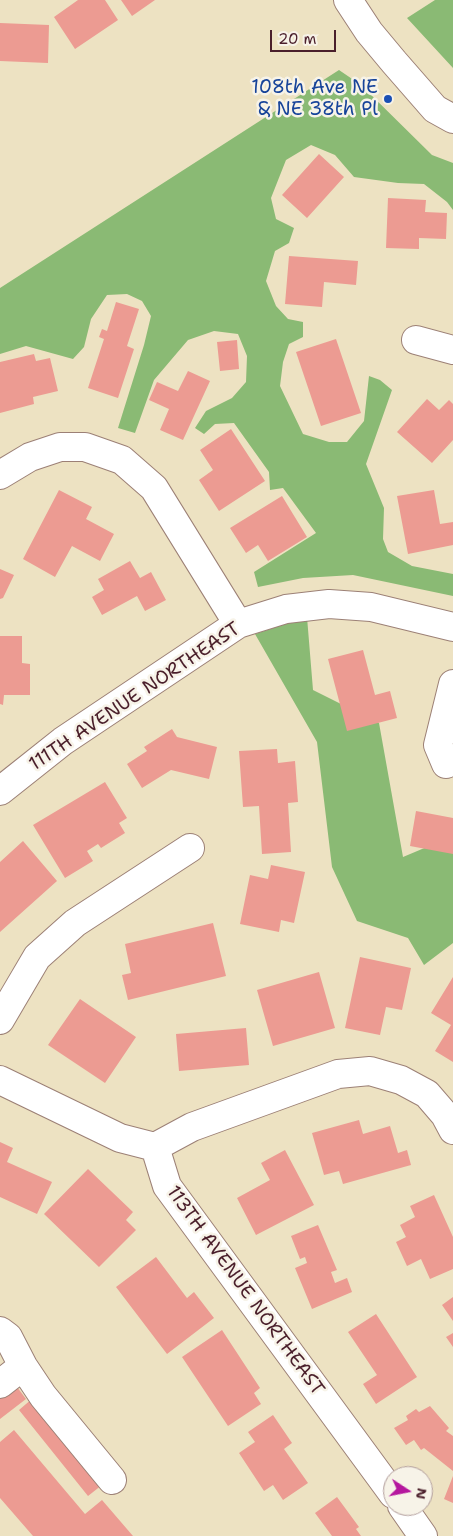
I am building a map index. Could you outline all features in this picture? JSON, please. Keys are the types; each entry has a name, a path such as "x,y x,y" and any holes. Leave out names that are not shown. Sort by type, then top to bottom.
{"street":[{"path":"348,0 369,32 435,109 453,120"},
{"path":"416,340 453,350"},
{"path":"0,475 30,457 60,447 85,447 122,460 154,488 238,624"},
{"name":"111TH AVENUE NORTHEAST","path":"0,791 63,741 238,624 286,609 329,604 371,607 453,627"},
{"path":"446,764 438,746 453,684"},
{"path":"0,1020 36,957 75,923 190,848"},
{"path":"0,1080 120,1138 155,1147 192,1127 338,1074 370,1071 401,1080 427,1094 446,1115 453,1130"},
{"name":"113TH AVENUE NORTHEAST","path":"155,1147 167,1186 383,1480"},
{"path":"0,1331 8,1337 23,1366 44,1396 112,1480"},
{"path":"0,1384 23,1366"},
{"path":"409,1516 423,1536"}],"green space":[{"path":"435,0 453,0 453,68 407,18"},
{"path":"339,70 361,85 432,155 453,163 453,210 447,202 424,184 398,183 354,177 335,155 311,145 286,160 271,198 276,219 294,228 289,243 275,251 266,281 276,306 288,319 303,322 303,337 289,344 283,362 280,386 303,434 329,442 347,442 364,421 369,376 380,380 392,390 366,464 384,508 383,539 388,552 412,566 453,574 453,596 353,575 303,578 258,587 254,572 316,533 283,488 270,490 269,472 234,423 215,424 204,434 195,428 206,411 232,398 246,382 247,356 238,334 214,331 188,340 154,380 135,433 118,428 151,316 142,301 127,294 107,295 91,319 84,347 73,359 26,346 0,354 0,288"},
{"path":"307,617 313,690 379,723 403,857 453,836 453,943 424,965 408,938 357,921 332,867 317,742 255,634"}],"building":[{"path":"78,0 105,0 118,20 75,49 54,17"},
{"path":"121,0 155,0 132,16"},
{"path":"0,23 49,25 48,63 0,61"},
{"path":"319,154 344,177 307,218 282,195"},
{"path":"388,198 426,200 425,212 447,213 446,239 419,238 419,249 386,248"},
{"path":"289,256 358,261 356,285 324,282 322,307 285,304"},
{"path":"116,302 139,309 127,346 134,349 118,398 88,388 104,339 99,337 102,329 107,331"},
{"path":"336,339 361,413 321,426 296,352"},
{"path":"237,340 239,369 220,371 217,342"},
{"path":"34,354 36,361 50,358 58,391 33,397 34,404 0,413 0,362"},
{"path":"188,371 210,381 183,440 160,430 169,409 149,400 157,382 178,391"},
{"path":"427,399 439,410 449,400 453,404 453,440 432,463 397,432"},
{"path":"231,429 265,481 219,511 199,480 213,470 200,450"},
{"path":"59,490 92,507 86,519 114,534 100,561 72,546 55,577 23,559"},
{"path":"434,490 440,524 453,522 453,545 408,554 397,496"},
{"path":"282,496 307,537 268,561 258,545 246,553 230,528"},
{"path":"130,561 140,578 151,572 166,600 145,611 137,596 102,615 92,597 104,590 98,579"},
{"path":"0,569 14,575 3,598 0,599"},
{"path":"0,636 22,636 22,663 30,664 30,695 4,695 3,705 0,704"},
{"path":"363,650 375,695 390,691 397,718 347,731 328,659"},
{"path":"172,729 177,737 217,747 209,779 171,770 142,788 127,764 147,751 144,747"},
{"path":"277,749 278,763 295,761 298,802 288,803 291,852 262,854 259,806 243,807 239,751"},
{"path":"105,782 127,818 119,823 125,833 101,848 98,844 87,851 93,861 65,878 33,825"},
{"path":"416,811 453,818 453,854 410,846"},
{"path":"23,841 57,881 0,932 0,862"},
{"path":"271,865 305,872 294,923 281,920 279,932 240,924 250,875 268,879"},
{"path":"213,923 226,976 128,1000 122,975 131,973 125,944"},
{"path":"360,957 411,968 402,1010 386,1007 380,1035 345,1028"},
{"path":"319,972 335,1028 273,1046 257,990"},
{"path":"453,977 453,1062 435,1051 451,1025 431,1013"},
{"path":"80,999 136,1037 105,1083 48,1045"},
{"path":"246,1028 249,1065 179,1071 176,1034"},
{"path":"359,1120 363,1134 390,1126 398,1153 407,1150 411,1165 343,1184 339,1171 324,1175 312,1133"},
{"path":"0,1142 13,1148 7,1162 52,1182 37,1214 0,1197"},
{"path":"285,1150 314,1205 256,1235 237,1198 270,1180 261,1163"},
{"path":"88,1169 133,1212 126,1220 136,1230 99,1267 44,1214"},
{"path":"434,1195 453,1237 453,1269 430,1279 421,1259 407,1266 396,1242 406,1237 400,1225 415,1217 410,1206"},
{"path":"318,1225 337,1270 331,1272 335,1283 347,1278 352,1292 312,1309 295,1268 307,1263 305,1257 300,1259 291,1236"},
{"path":"156,1257 187,1298 194,1292 214,1318 167,1354 116,1287"},
{"path":"453,1297 453,1321 442,1305"},
{"path":"376,1314 417,1377 376,1404 363,1384 377,1375 348,1332"},
{"path":"222,1330 260,1388 254,1393 261,1404 228,1426 182,1357"},
{"path":"453,1333 453,1347 446,1337"},
{"path":"14,1383 26,1399 0,1419 0,1394"},
{"path":"33,1398 102,1485 88,1496 19,1410"},
{"path":"430,1406 449,1428 446,1431 453,1436 453,1471 424,1448 421,1450 414,1440 406,1445 394,1428 408,1420 406,1416 416,1409 419,1412"},
{"path":"273,1415 292,1443 284,1449 308,1483 283,1500 273,1485 264,1491 239,1453 255,1442 248,1432"},
{"path":"14,1430 85,1514 102,1500 133,1536 33,1536 0,1498 0,1442"},
{"path":"453,1476 453,1503 444,1499"},
{"path":"337,1497 359,1527 356,1529 361,1536 332,1536 315,1513"}],"place":[{"name":"108th Ave NE & NE 38th Pl","path":"388,99"}]}
